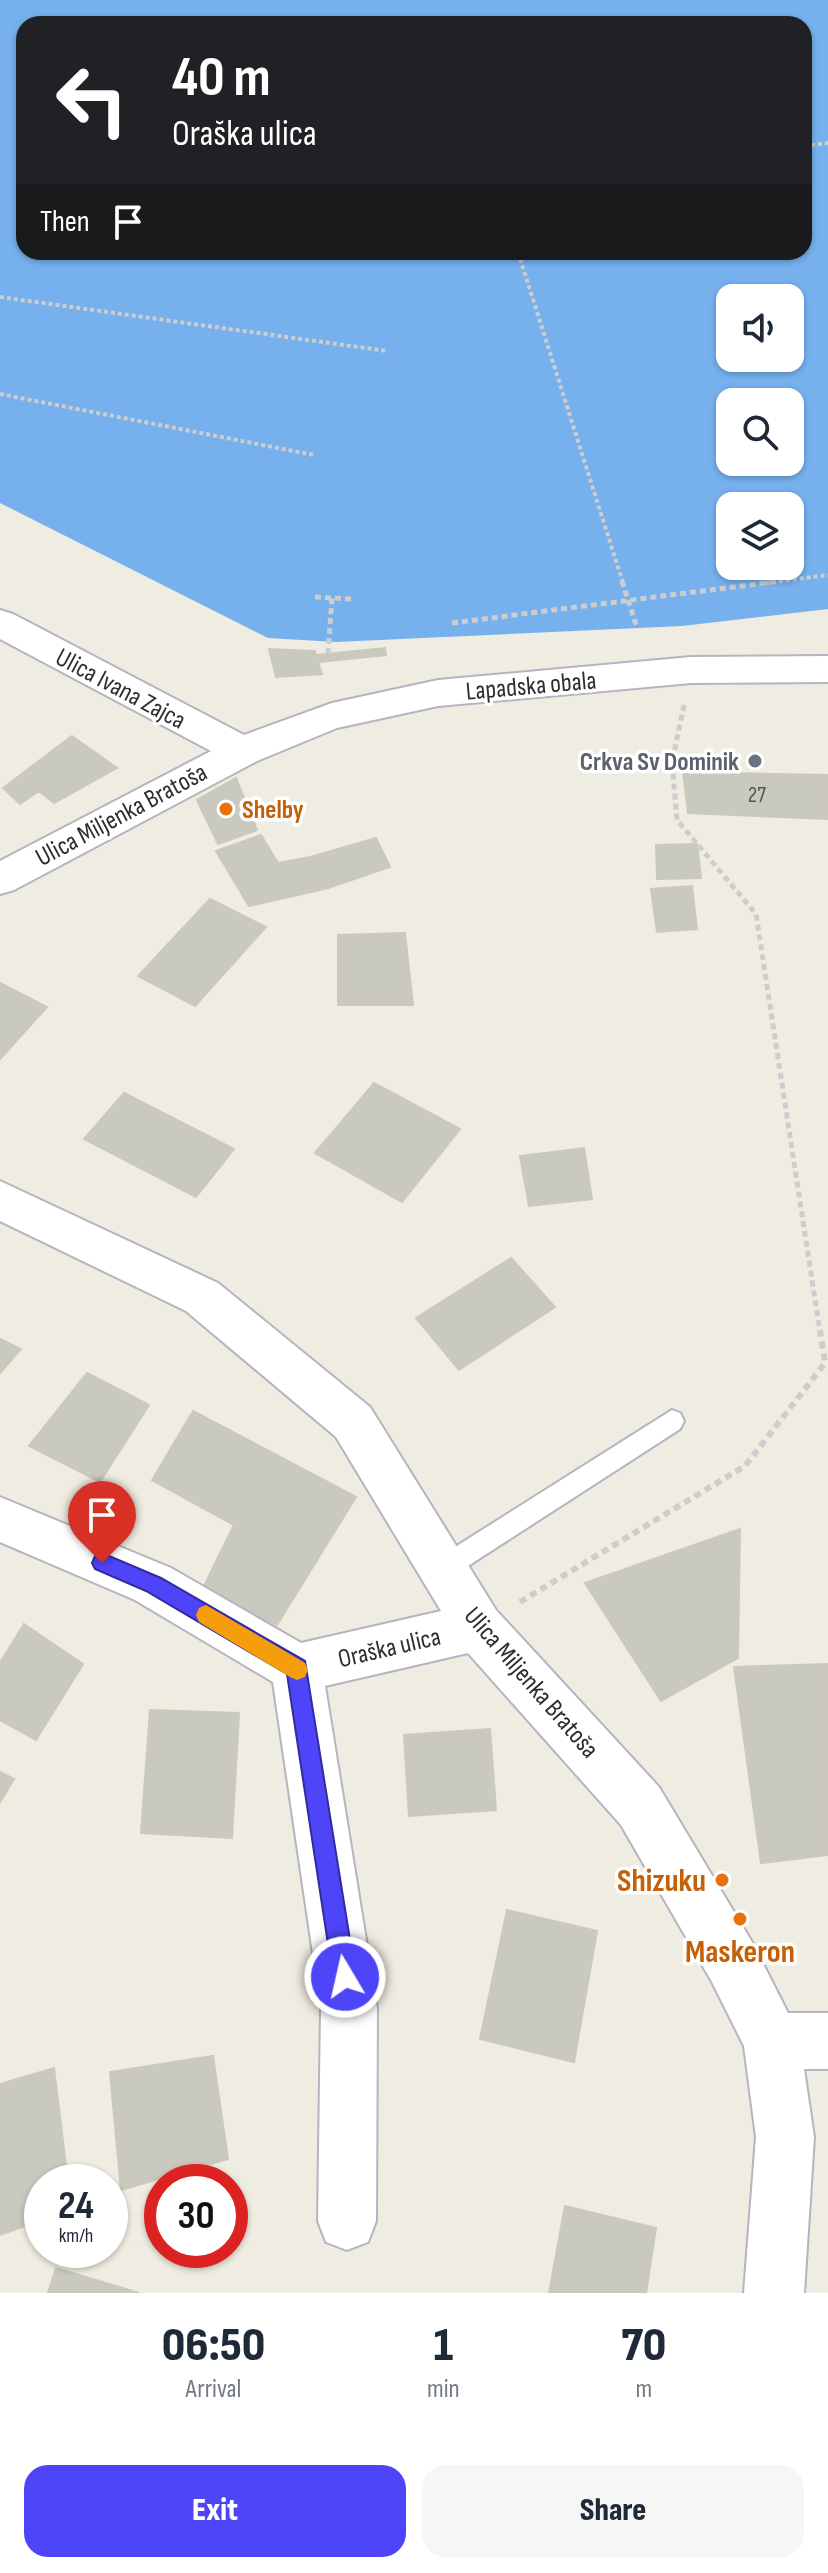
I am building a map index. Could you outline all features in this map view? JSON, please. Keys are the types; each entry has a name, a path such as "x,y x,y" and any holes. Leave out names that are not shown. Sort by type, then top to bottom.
{"street":[{"name":"Ulica Ivana Zajca","path":"0,623 243,751"},
{"name":"Lapadska obala","path":"243,751 332,716 438,693 691,670 828,669"},
{"name":"Ulica Miljenka Bratoša","path":"0,879 243,751"},
{"name":"Ulica Miljenka Bratoša","path":"0,1200 202,1297 353,1422 478,1627 640,1806 732,1962 772,2041 785,2137 774,2293"},
{"path":"0,1519 153,1584 297,1668 349,2008 347,2221"},
{"name":"Oraška ulica","path":"297,1668 478,1627"},
{"path":"772,2041 828,2041"}],"lane":[{"path":"442,1569 672,1421"}],"path":[{"path":"521,260 637,628"},
{"path":"0,297 387,351"},
{"path":"0,394 314,455"},
{"path":"452,623 828,575"},
{"path":"315,597 351,599"},
{"path":"328,654 332,598"},
{"path":"478,1627 745,1466 825,1363 756,914 677,820 672,762 691,670"}],"water":[{"path":"0,0 828,0 828,609 682,626 336,642 268,638 0,503"}],"building":[{"path":"385,648 386,655 318,662 322,674 276,677 269,649 315,651 316,655"},
{"path":"72,736 117,768 54,803 39,791 20,804 3,788"},
{"path":"683,772 828,775 828,819 688,813"},
{"path":"236,778 257,830 218,844 197,800"},
{"path":"261,835 278,863 310,857 328,888 249,906 216,851"},
{"path":"376,838 390,867 328,888 310,857"},
{"path":"697,844 701,878 657,879 656,845"},
{"path":"692,886 697,929 657,932 651,889"},
{"path":"210,899 266,927 195,1006 138,976"},
{"path":"405,933 413,1005 338,1005 338,935"},
{"path":"0,983 47,1007 0,1059"},
{"path":"374,1083 460,1129 402,1202 315,1153"},
{"path":"124,1093 234,1149 196,1197 84,1139"},
{"path":"584,1148 592,1199 529,1206 520,1156"},
{"path":"511,1258 555,1307 459,1370 416,1318"},
{"path":"0,1339 21,1349 0,1373"},
{"path":"87,1373 149,1405 100,1482 29,1446"},
{"path":"193,1411 356,1497 277,1625 202,1590 234,1525 152,1480"},
{"path":"740,1529 738,1658 661,1701 585,1583"},
{"path":"24,1624 83,1664 36,1740 0,1720 0,1663"},
{"path":"828,1664 828,1855 761,1863 734,1667"},
{"path":"150,1710 239,1713 232,1838 141,1833"},
{"path":"490,1729 496,1810 409,1816 404,1735"},
{"path":"0,1772 14,1779 0,1802"},
{"path":"507,1910 597,1931 574,2062 480,2039"},
{"path":"213,2056 228,2159 211,2164 144,2164 144,2183 128,2188 128,2164 119,2164 110,2072"},
{"path":"54,2068 66,2164 24,2164 24,2226 0,2235 0,2084"},
{"path":"565,2206 656,2228 646,2293 549,2293"},
{"path":"56,2268 139,2293 48,2293"}],"slow traffic":[{"path":"206,1615 297,1670"}],"place":[{"name":"Crkva Sv Dominik","path":"755,761"},
{"name":"Shelby","path":"226,809"},
{"name":"Shizuku","path":"722,1880"},
{"name":"Maskeron","path":"740,1919"}],"route":[{"path":"102,1563 153,1584 297,1668 345,1977"}]}
